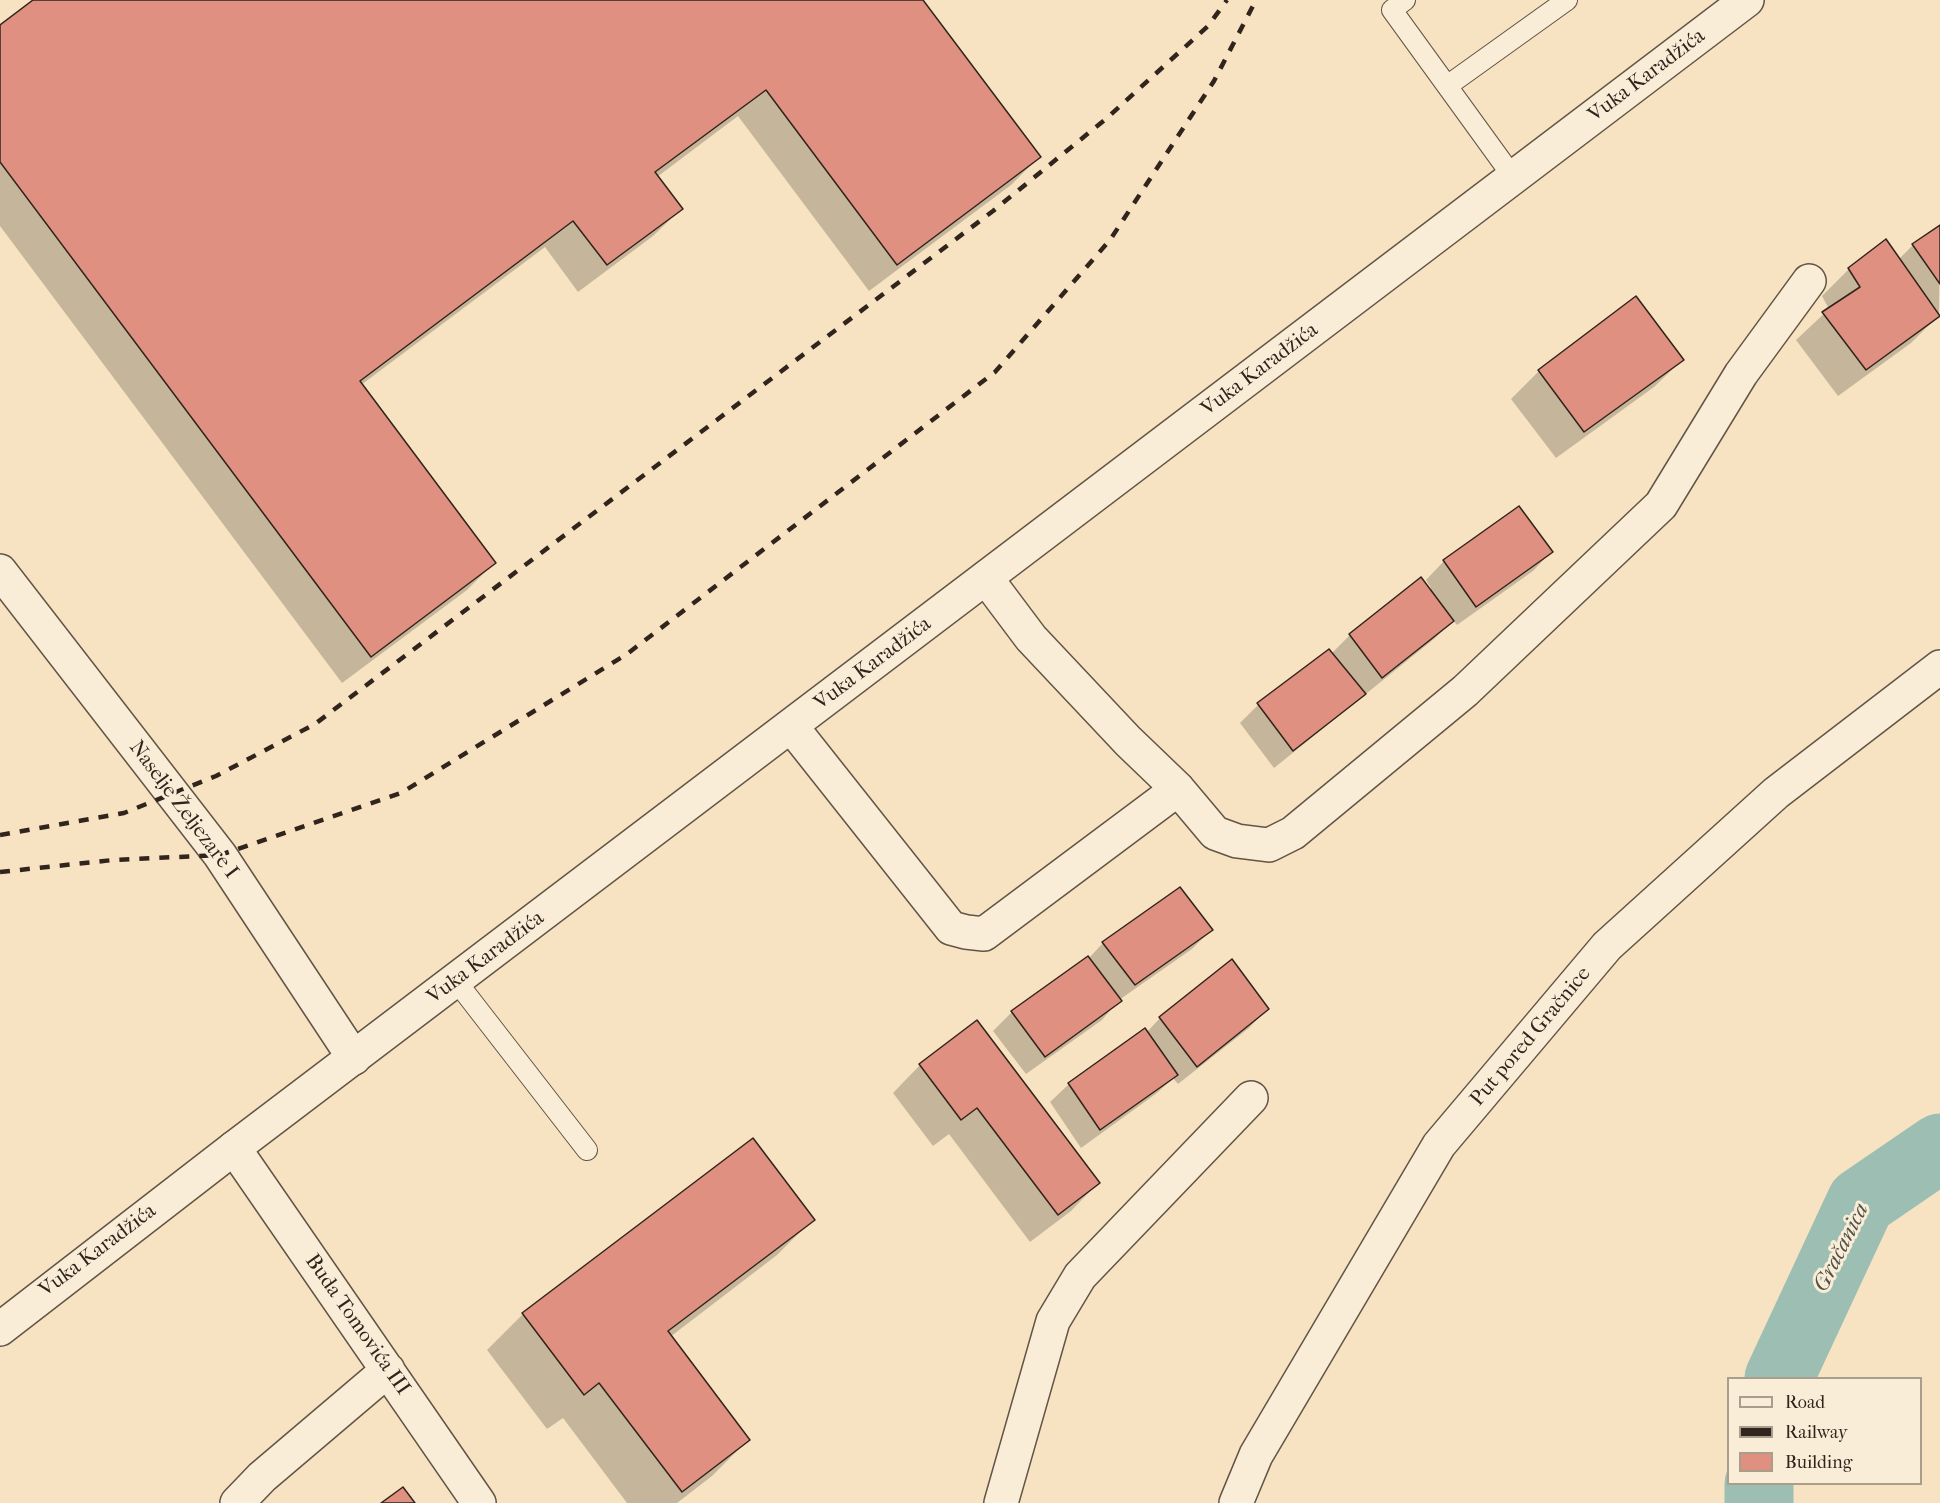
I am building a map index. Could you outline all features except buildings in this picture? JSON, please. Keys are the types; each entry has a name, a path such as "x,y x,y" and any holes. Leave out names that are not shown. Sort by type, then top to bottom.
{"street":[{"name":"Vuka Karadžića","path":"0,1329 234,1148 1747,0"},
{"path":"986,578 1030,638 1128,741 1178,789 1215,833 1237,841 1269,845 1293,833 1465,691 1661,505 1742,374 1809,281"},
{"name":"Naselje Željezare I","path":"0,571 220,855 354,1058"},
{"name":"Put pored Gračnice","path":"1236,1503 1256,1455 1439,1145 1608,946 1776,793 1940,667"},
{"path":"791,726 951,928 966,932 984,934 1178,789"},
{"path":"1001,1503 1053,1321 1080,1276 1251,1098"},
{"name":"Buda Tomovića III","path":"234,1148 480,1503"},
{"path":"237,1503 262,1477 388,1370"}],"lane":[{"path":"1405,0 1392,10 1513,177"},
{"path":"1447,86 1567,0"},
{"path":"456,981 587,1150"}],"waterway":[{"name":"Gračanica","path":"1779,1377 1861,1202 1940,1148"},
{"name":"Gračanica","path":"1759,1485 1759,1503"}],"railway":[{"path":"0,835 124,813 216,776 315,724 993,211 1107,118 1208,26 1227,0"},
{"path":"0,872 113,860 220,855 401,793 627,654 995,372 1110,240 1214,81 1256,0"}]}
